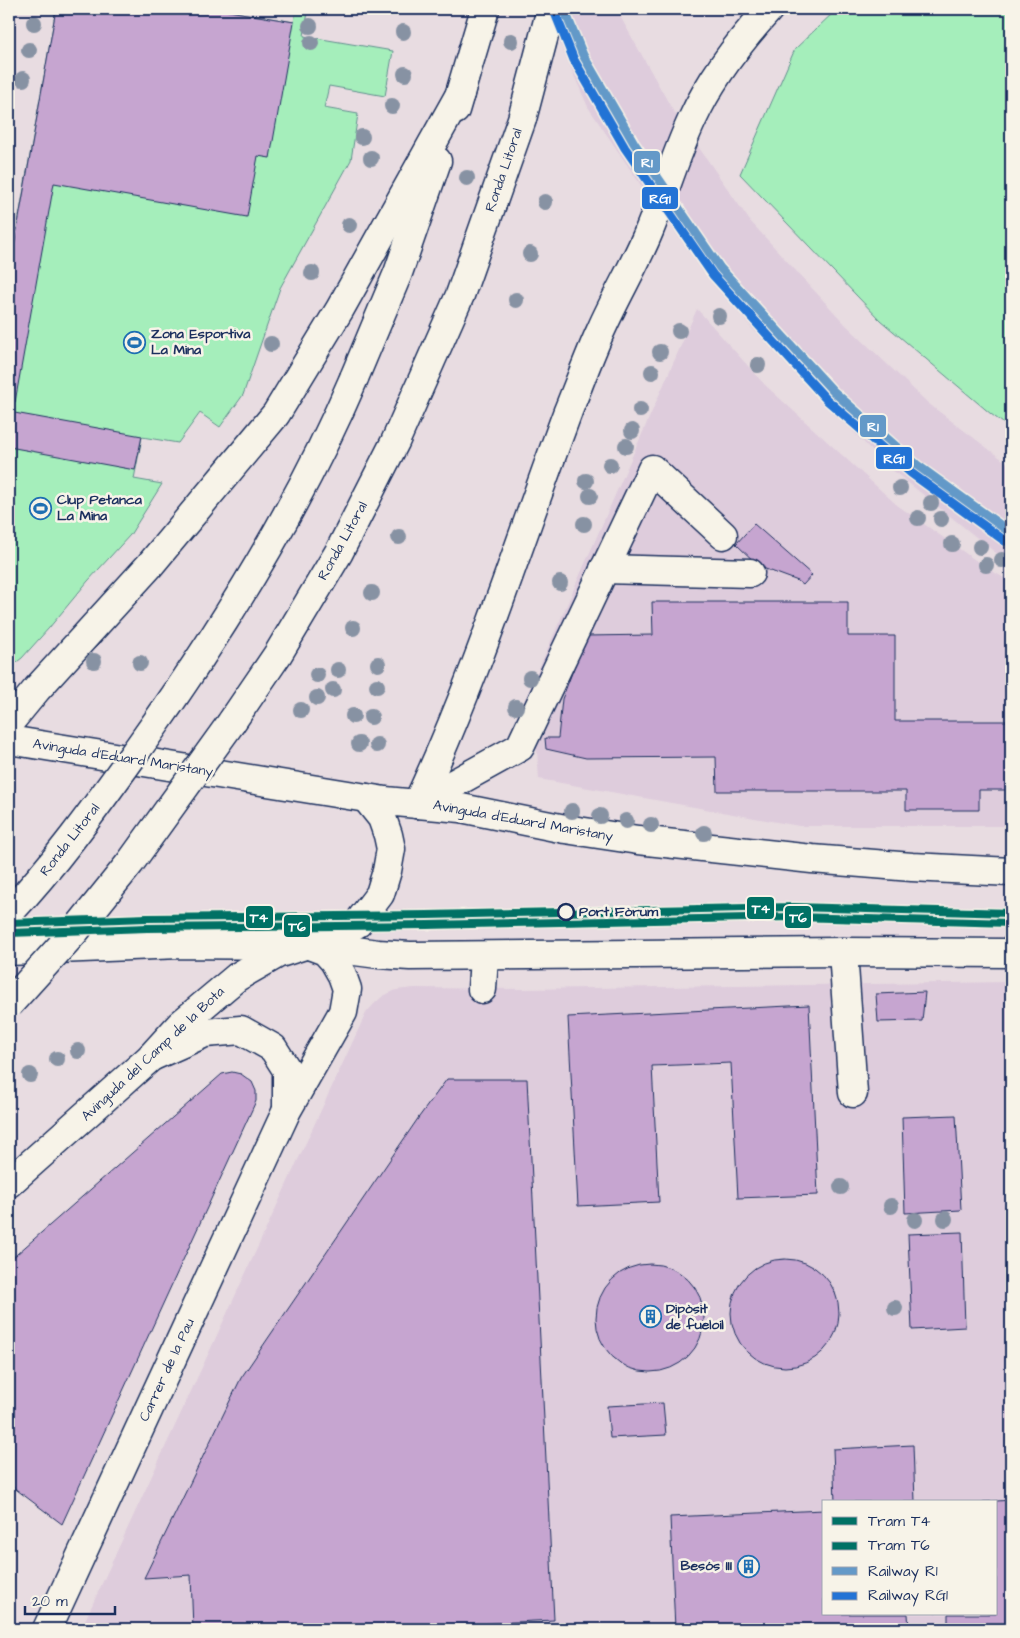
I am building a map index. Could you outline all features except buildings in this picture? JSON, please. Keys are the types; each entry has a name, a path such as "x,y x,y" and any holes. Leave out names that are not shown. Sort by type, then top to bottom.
{"main road":[{"name":"Ronda Litoral","path":"9,913 26,895 90,816 167,708 219,631 286,516 339,413 398,274 460,94 485,9"},
{"name":"Ronda Litoral","path":"9,1004 76,930 130,863 278,654 339,552 396,442 460,295 522,119 551,9"},
{"path":"417,804 444,746 601,329 649,232 691,121 704,95 740,41 769,9"},
{"path":"9,723 37,689 150,565 276,414 340,309 460,94"},
{"path":"417,804 520,747 652,469 723,536"},
{"path":"604,569 750,573"},
{"name":"Avinguda d'Eduard Maristany","path":"9,740 366,798 461,808 565,829 638,840 812,859 1011,872"},
{"name":"Avinguda del Camp de la Bota","path":"9,1183 151,1057 181,1024 237,977 277,954 339,934 358,923 380,894 391,849 382,818 366,798"},
{"path":"9,951 180,944 309,945 410,956 843,952 1011,953"},
{"name":"Carrer de la Pau","path":"47,1629 287,1110 343,1012 347,988 334,961 324,951 309,945"},
{"path":"843,952 853,1093"},
{"path":"482,989 484,956"},
{"name":"Carrer de la Pau","path":"151,1057 205,1033 242,1030 274,1048 287,1070 287,1110"}],"shaded area":[{"path":"545,9 616,9 672,109 750,221 846,325 929,404 1011,466 1011,565 886,465 751,327 647,194 588,107"},
{"path":"697,309 765,385 897,505 985,567 1011,582 1011,826 799,826 539,779 537,750 510,734"},
{"path":"1011,982 1011,1629 554,1629 549,1522 553,1629 81,1629 366,1013 383,996 396,990 414,988 523,989"}],"green space":[{"name":"Zona Esportiva La Mina","path":"56,9 217,9 294,22 296,10 308,12 304,36 393,51 385,96 329,86 324,108 358,114 351,160 280,288 243,395 220,427 200,413 178,443 142,437 134,479 162,484 130,535 22,658 9,668 9,273"},
{"path":"837,9 1011,9 1011,429 880,320 740,174 795,49"}],"tram line":[{"name":"T4","path":"9,923 147,918 427,915 794,907 1011,913"},
{"name":"T6","path":"9,933 147,928 427,925 794,917 1011,923"}],"rail line":[{"name":"R1","path":"564,9 583,55 634,143 720,268 834,392 917,465 1011,533"},
{"name":"RG1","path":"555,13 574,60 625,148 713,275 827,400 911,473 1005,541"}],"place":[{"name":"Zona Esportiva La Mina","path":"135,342"},
{"name":"Clup Petanca La Mina","path":"41,508"},
{"name":"Port Fòrum","path":"566,912"},
{"name":"Dipòsit de fueloil","path":"650,1317"},
{"name":"Besós III","path":"748,1566"}]}
